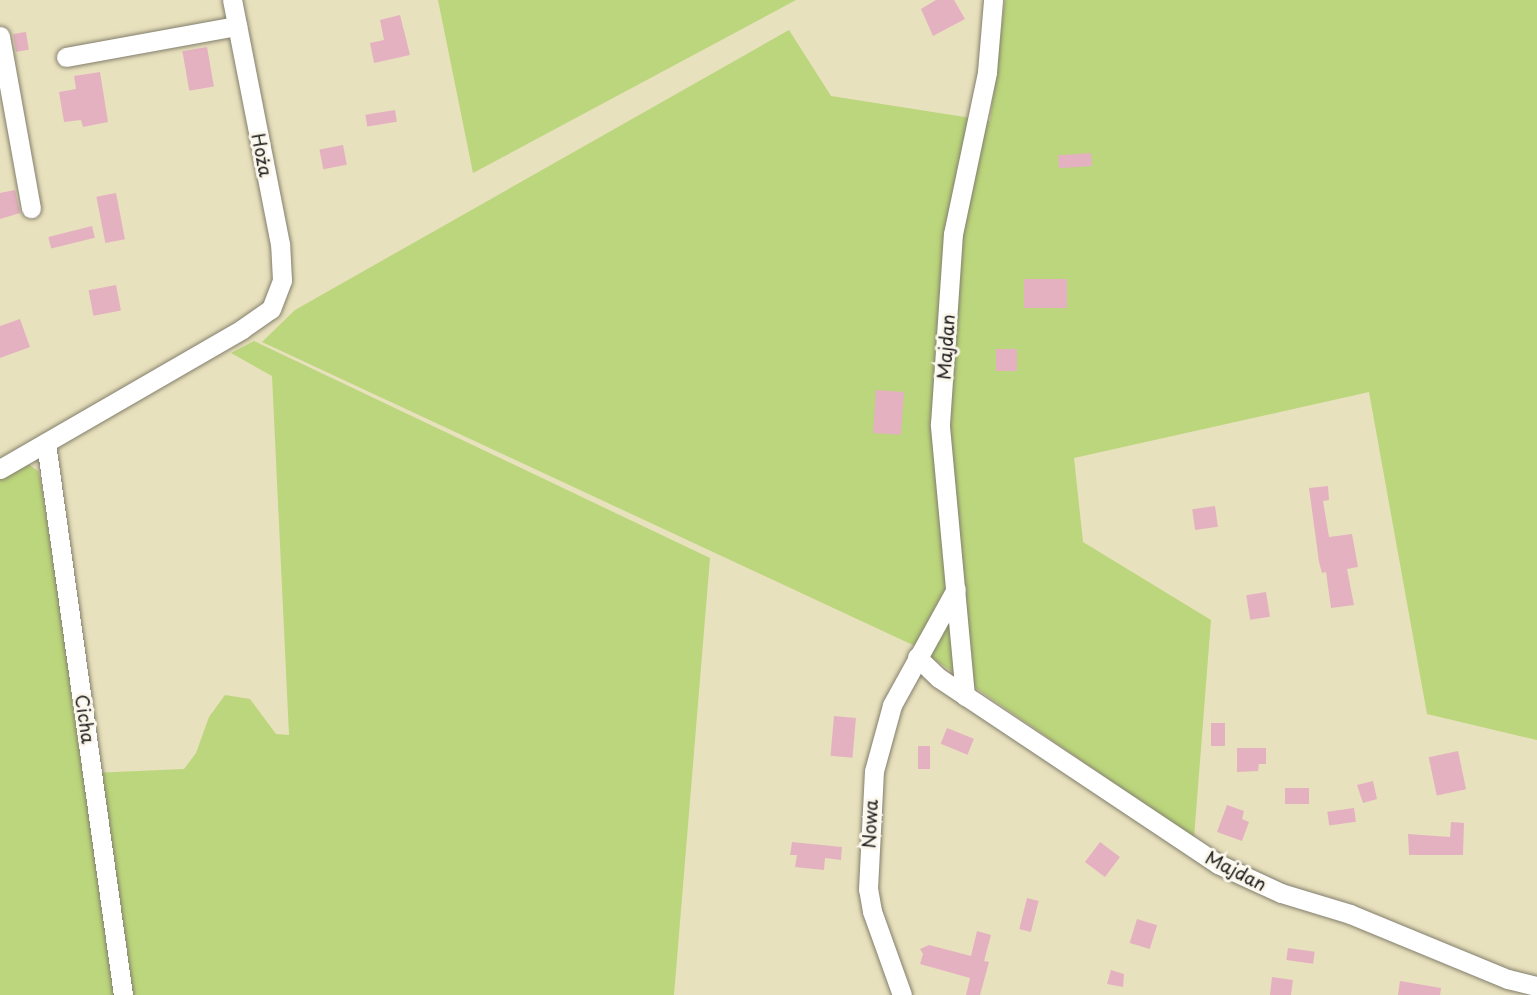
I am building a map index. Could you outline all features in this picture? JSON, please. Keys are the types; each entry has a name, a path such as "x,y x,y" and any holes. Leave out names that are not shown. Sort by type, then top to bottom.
{"street":[{"name":"Hoża","path":"46,443 242,329 271,309 282,280 280,244 232,0"},
{"name":"Majdan","path":"965,696 940,424 953,234 986,72 993,0"},
{"path":"66,57 237,26"},
{"path":"0,36 31,208"},
{"path":"0,469 46,443"},
{"name":"Cicha","path":"46,443 123,995"},
{"name":"Nowa","path":"902,995 872,911 868,889 871,794 881,740 892,705 956,589"},
{"name":"Majdan","path":"917,657 939,678 965,696 1218,864 1281,893 1350,914 1508,979 1537,986"}],"green space":[{"path":"438,0 796,0 473,173"},
{"path":"1005,0 1537,0 1537,740 1427,714 1369,392 1074,458 1083,542 1211,620 1194,838 915,646 262,342 295,310 789,30 831,96 990,121"},
{"path":"254,341 710,558 674,995 123,995 92,773 184,769 196,753 209,717 225,695 250,699 276,734 289,735 272,376 231,353"},
{"path":"28,464 38,471 41,483 121,995 0,995 0,474"}],"building":[{"path":"936,0 954,0 965,19 933,36 921,9"},
{"path":"400,15 410,55 374,63 370,43 384,40 380,20"},
{"path":"26,32 29,50 16,52 13,34"},
{"path":"207,47 214,86 189,91 182,51"},
{"path":"100,72 108,122 83,127 81,120 64,122 59,92 76,89 74,76"},
{"path":"395,110 397,122 367,127 365,115"},
{"path":"343,145 347,165 323,169 319,150"},
{"path":"1091,153 1092,166 1059,168 1058,155"},
{"path":"15,190 20,213 0,219 0,193"},
{"path":"116,193 125,239 105,243 96,197"},
{"path":"92,226 95,238 51,249 48,237"},
{"path":"1024,279 1067,279 1067,308 1024,308"},
{"path":"116,285 121,311 93,316 89,290"},
{"path":"20,319 30,347 0,358 0,326"},
{"path":"996,349 1017,349 1017,371 996,371"},
{"path":"876,390 904,392 901,435 873,433"},
{"path":"1328,486 1329,500 1323,501 1329,537 1352,534 1358,567 1347,569 1354,605 1331,608 1326,572 1322,573 1319,562 1309,488"},
{"path":"1215,506 1218,527 1195,530 1192,509"},
{"path":"1266,592 1270,617 1250,620 1246,595"},
{"path":"834,716 856,718 852,758 831,756"},
{"path":"1211,723 1225,723 1225,746 1211,746"},
{"path":"947,728 974,739 968,755 941,744"},
{"path":"918,746 930,746 930,769 918,769"},
{"path":"1237,748 1266,748 1266,764 1259,764 1258,771 1237,772"},
{"path":"1458,751 1466,789 1437,795 1429,757"},
{"path":"1373,781 1377,799 1363,803 1357,785"},
{"path":"1285,788 1309,788 1309,804 1285,804"},
{"path":"1227,805 1244,811 1242,819 1249,822 1242,841 1217,832"},
{"path":"1354,808 1356,822 1329,826 1327,812"},
{"path":"1451,822 1464,823 1463,855 1409,855 1408,834 1450,837"},
{"path":"792,842 842,847 841,860 825,858 824,870 795,867 797,855 790,855"},
{"path":"1100,842 1120,857 1105,877 1085,862"},
{"path":"1027,898 1039,901 1031,932 1019,929"},
{"path":"1137,919 1157,925 1150,949 1130,943"},
{"path":"977,931 991,935 984,961 989,962 980,995 966,995 970,978 920,964 923,954 920,949 929,945 971,956"},
{"path":"1288,948 1315,952 1313,964 1286,960"},
{"path":"1111,970 1124,974 1123,987 1107,984"},
{"path":"1272,977 1293,980 1291,995 1270,995"},
{"path":"1400,981 1441,988 1440,995 1398,995"}]}
